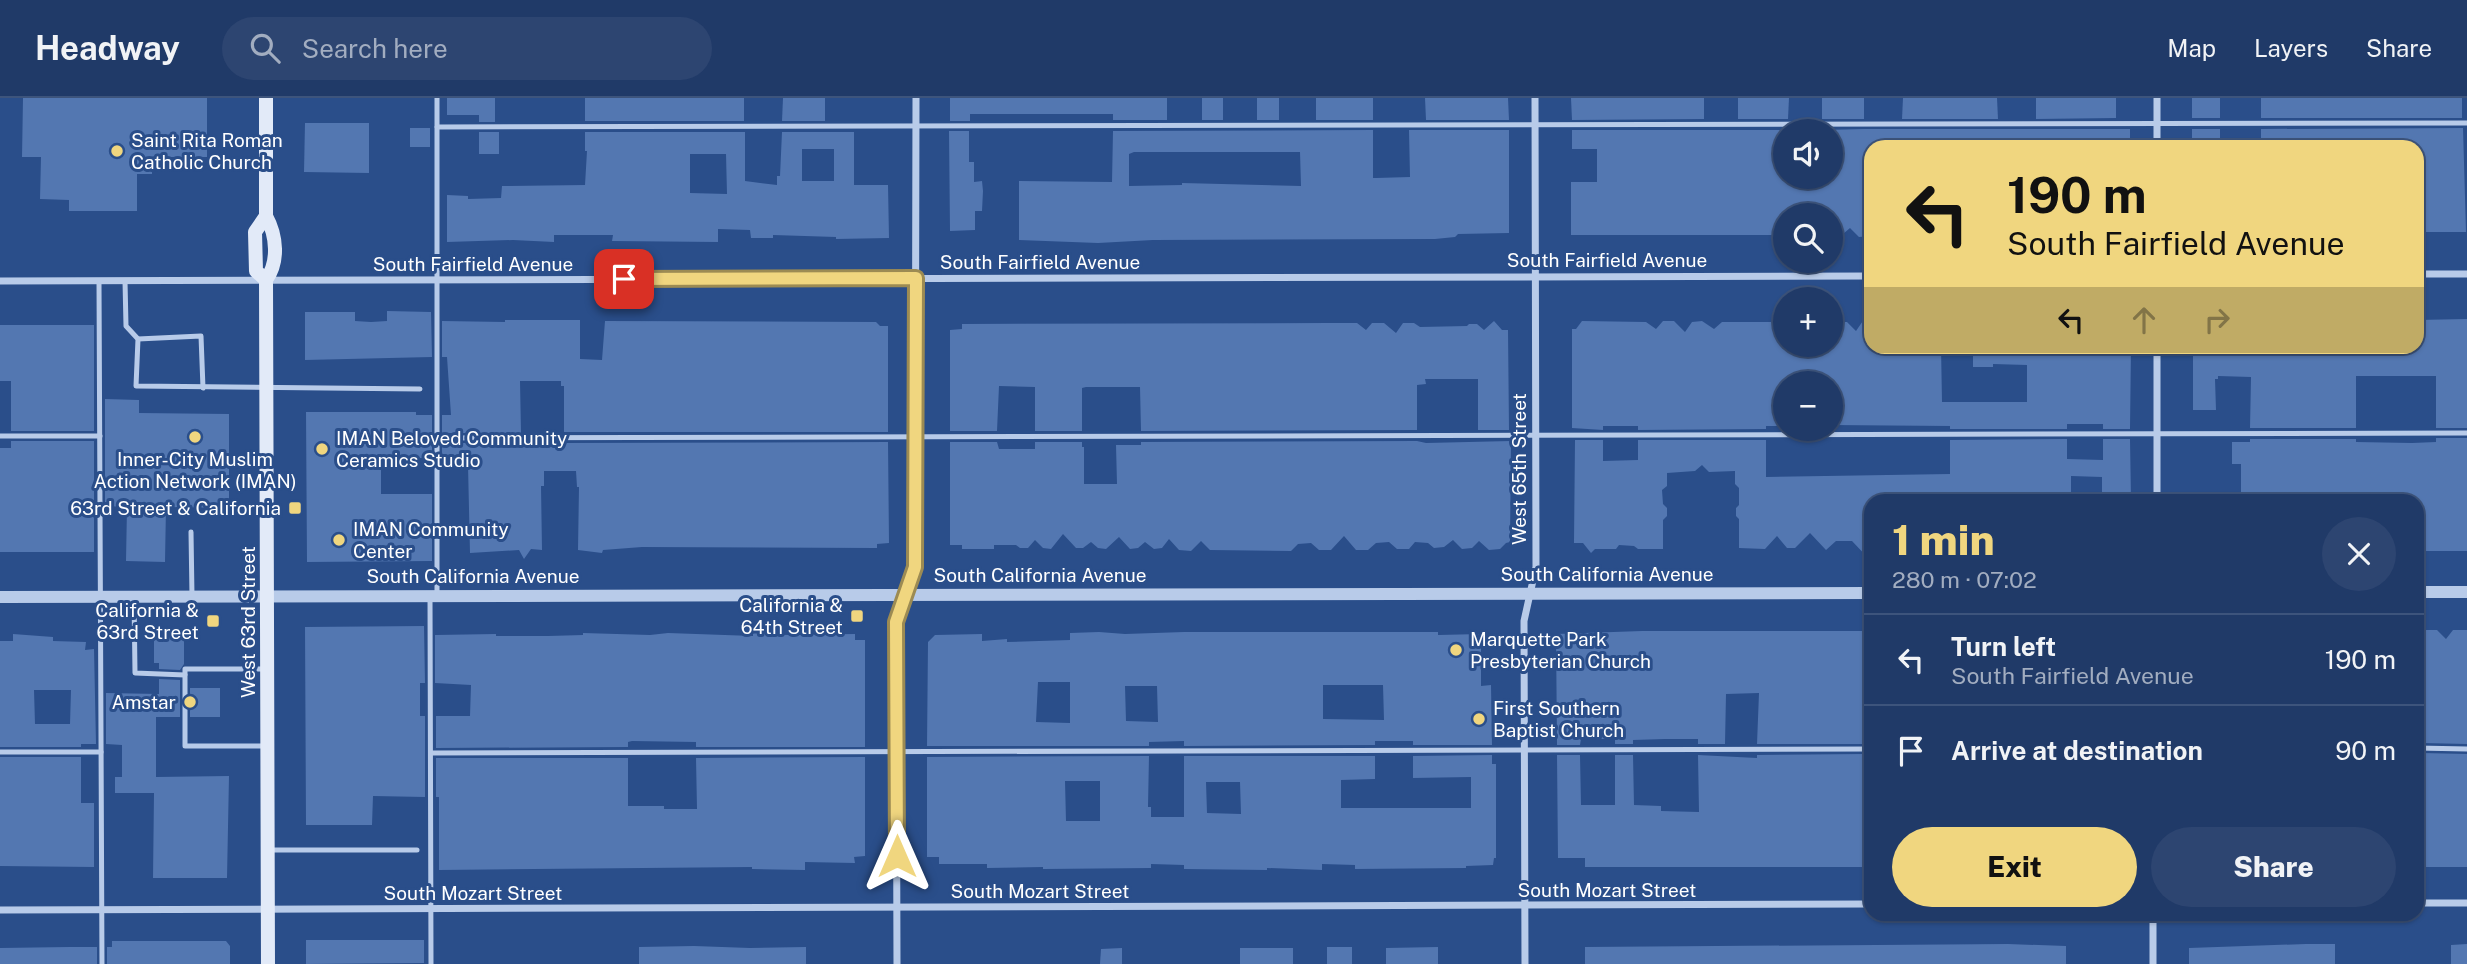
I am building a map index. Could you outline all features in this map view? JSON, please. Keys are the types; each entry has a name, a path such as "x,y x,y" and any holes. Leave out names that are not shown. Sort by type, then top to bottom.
{"main road":[{"name":"West 63rd Street","path":"266,98 267,216 255,232 256,271 266,280 268,964"}],"street":[{"path":"897,964 896,622 915,567 916,98"},
{"name":"West 65th Street","path":"1525,964 1524,621 1536,567 1535,98"},
{"path":"2157,98 2157,140"},
{"path":"2424,274 2467,274"},
{"name":"South Fairfield Avenue","path":"0,281 1864,276"},
{"path":"2157,354 2157,494"},
{"path":"2424,592 2467,592"},
{"name":"South California Avenue","path":"0,597 1864,593"},
{"path":"2424,903 2467,903"},
{"name":"South Mozart Street","path":"0,910 1864,904"},
{"path":"2153,921 2153,964"}],"lane":[{"path":"431,964 431,753 437,438 437,98"},
{"path":"437,127 2467,124"},
{"path":"99,281 102,964"},
{"path":"125,281 125,326 138,339 136,386 420,389"},
{"path":"138,339 201,336 203,388"},
{"path":"437,438 2467,433"},
{"path":"0,436 100,436"},
{"path":"191,532 192,596"},
{"path":"134,596 135,673 185,675"},
{"path":"267,669 185,668 185,746 267,746"},
{"path":"2424,748 2467,748"},
{"path":"431,753 1864,749"},
{"path":"0,752 101,752"},
{"path":"268,850 417,850"}],"building":[{"name":"Saint Rita Roman Catholic Church","path":"23,98 207,98 207,157 152,157 152,174 137,174 137,211 69,211 69,200 40,199 41,157 22,157"},
{"path":"447,98 495,98 495,122 479,122 479,115 447,115"},
{"path":"585,98 744,98 744,121 585,121"},
{"path":"783,98 825,98 825,121 782,121"},
{"path":"950,98 1167,98 1167,120 1113,120 1113,114 970,114 970,121 950,121"},
{"path":"1202,98 1223,98 1223,120 1202,120"},
{"path":"1257,98 1279,98 1279,120 1257,120"},
{"path":"1316,98 1373,98 1373,120 1316,120"},
{"path":"1425,98 1508,98 1509,120 1426,120"},
{"path":"1571,98 1704,98 1704,119 1572,120"},
{"path":"1738,98 1789,98 1788,119 1738,119"},
{"path":"1822,98 1864,98 1864,119 1822,119"},
{"path":"1903,98 1997,98 1998,119 1902,119"},
{"path":"2036,98 2116,98 2116,118 2036,119"},
{"path":"2192,98 2220,98 2220,118 2192,118"},
{"path":"2261,98 2462,98 2462,118 2261,118"},
{"path":"305,123 369,123 369,173 304,172"},
{"path":"410,128 430,128 430,147 410,147"},
{"path":"2463,128 2466,232 2424,232 2424,140 2261,140 2261,129"},
{"path":"2130,129 2130,140 1864,140 1864,237 1859,237 1850,228 1843,234 1843,203 1773,203 1773,235 1571,235 1571,182 1597,182 1597,149 1572,149 1572,130 1773,130 1773,189 1843,189 1843,130"},
{"path":"2192,129 2220,129 2220,140 2192,140"},
{"path":"1373,130 1373,178 1376,178 1410,177 1409,130 1509,130 1509,233 1458,234 1455,237 1435,239 1153,240 1098,243 1019,240 1019,181 1112,182 1113,131","holes":["1134,152 1300,152 1301,186 1182,183 1129,186 1129,154"]},
{"path":"949,131 969,131 969,162 974,162 974,182 982,181 983,191 982,211 975,211 975,230 950,231"},
{"path":"479,132 499,132 499,154 479,154"},
{"path":"585,132 745,132 745,181 777,185 777,176 780,176 782,132 854,132 854,185 888,185 889,238 836,239 773,235 773,238 751,238 750,230 718,229 718,242 612,241 613,235 554,235 554,242 447,242 447,195 468,196 468,199 501,198 502,186 585,185","holes":["802,149 834,149 834,181 802,181","690,154 726,154 727,194 690,193"]},
{"path":"387,311 431,312 432,357 305,360 305,312 355,312 355,321 371,322 387,321"},
{"path":"1864,319 1864,354 1941,354 1942,402 2027,402 2027,365 1993,364 1993,367 1973,367 1973,354 2131,354 2130,429 2103,429 2103,424 2067,424 2067,429 1843,425 1843,371 1773,371 1773,426 1766,426 1766,429 1638,430 1638,426 1603,426 1603,430 1572,428 1572,329 1576,329 1582,321 1646,322 1656,329 1663,321 1674,321 1685,332 1692,322 1702,321 1714,329 1722,322 1773,322 1773,357 1843,357 1843,322 1847,322 1856,331"},
{"path":"2467,319 2467,428 2436,428 2436,376 2356,376 2356,428 2250,428 2251,377 2218,376 2218,379 2215,379 2216,410 2193,410 2193,354 2424,354 2424,320"},
{"path":"580,320 580,359 602,360 605,321 876,322 880,326 888,326 888,432 564,432 564,386 561,386 561,381 520,381 521,433 442,433 442,415 451,415 447,357 442,357 442,321"},
{"path":"1494,321 1502,330 1508,330 1509,430 1478,430 1478,379 1425,379 1426,384 1417,385 1417,430 1141,431 1140,387 1086,387 1082,388 1082,431 1035,431 1035,387 999,386 997,431 950,431 950,330 962,329 962,324 1357,323 1366,330 1372,323 1384,323 1396,333 1403,323 1414,323 1420,327 1477,324 1484,330"},
{"path":"0,325 94,325 94,431 11,431 11,381 0,381"},
{"path":"105,399 139,400 139,413 229,414 229,508 166,507 165,562 126,561 127,507 105,506"},
{"path":"306,412 416,412 416,415 432,415 432,458 412,458 412,462 381,462 381,494 432,494 432,561 307,562"},
{"path":"2436,438 2467,438 2467,551 2424,551 2424,494 2241,494 2241,464 2232,464 2232,442 2250,442 2250,439 2436,442"},
{"path":"2067,439 2067,459 2103,460 2103,439 2130,439 2131,494 2102,494 2102,477 2071,476 2071,494 1864,494 1864,554 1852,541 1836,541 1826,550 1810,533 1795,548 1787,548 1777,536 1765,549 1739,548 1739,519 1736,516 1736,508 1739,505 1739,488 1735,484 1735,471 1709,472 1702,465 1695,471 1667,473 1667,486 1662,490 1663,504 1667,508 1667,516 1663,520 1663,549 1638,549 1634,546 1619,545 1616,549 1595,549 1591,553 1583,543 1574,543 1575,440 1603,440 1603,461 1638,460 1638,440 1766,440 1766,477 1950,474 1950,440"},
{"path":"11,441 94,441 94,552 0,552 0,448 11,448"},
{"path":"1511,441 1510,542 1500,549 1489,550 1479,541 1472,548 1462,549 1453,540 1444,547 1434,548 1428,543 1415,542 1409,549 1397,549 1389,542 1376,543 1368,550 1356,550 1344,536 1331,550 1319,550 1311,543 1298,544 1291,551 1210,550 1201,541 1191,551 1179,550 1169,539 1162,548 1154,549 1145,542 1138,548 1130,549 1119,537 1106,549 1098,548 1091,542 1083,548 1076,548 1063,534 1051,549 1043,548 1035,540 1028,548 994,545 994,549 962,549 962,545 950,545 950,442 997,442 999,449 1035,449 1035,442 1082,442 1084,484 1117,484 1116,445 1141,445 1141,442"},
{"path":"888,442 889,543 877,544 877,548 642,547 603,550 602,553 578,550 579,487 576,471 544,471 544,486 541,486 542,550 531,549 524,559 519,550 470,553 468,465 448,465 448,458 442,458 442,443 564,445"},
{"path":"424,626 425,683 420,683 420,716 425,716 425,797 373,796 372,825 306,825 305,627"},
{"path":"2437,630 2446,639 2453,630 2467,630 2467,744 2424,743 2424,631"},
{"path":"753,631 779,632 779,635 855,634 855,640 865,640 865,747 696,747 696,742 632,741 628,742 628,747 436,748 436,716 470,716 471,685 435,683 435,635 668,633 753,636"},
{"path":"1642,631 1864,631 1864,744 1757,744 1759,693 1726,694 1725,744 1698,744 1698,739 1633,740 1633,744 1615,744 1615,739 1581,739 1580,745 1557,745 1556,634"},
{"path":"154,633 184,633 184,664 180,670 159,669 159,663 154,663"},
{"path":"1070,633 1481,634 1481,686 1491,685 1492,745 1413,745 1413,741 1375,741 1375,745 1184,746 1184,741 1149,742 1149,746 927,746 928,642 935,635 982,634 982,641 1007,639 1007,642 1070,640","holes":["1038,682 1070,682 1070,723 1036,722","1323,685 1383,685 1384,720 1323,719","1125,686 1157,686 1158,722 1126,721"]},
{"path":"13,634 53,637 53,641 86,642 85,650 94,649 96,744 81,744 81,747 0,747 0,641 13,641","holes":["34,690 71,690 70,724 35,724"]},
{"path":"159,679 180,680 180,717 156,717 156,777 229,776 227,878 153,878 154,793 115,793 115,777 122,777 122,745 106,744 106,693 159,694"},
{"path":"190,688 220,688 220,717 190,717"},
{"path":"2424,753 2467,754 2467,867 2424,867"},
{"path":"1864,754 1864,867 1585,867 1585,858 1558,858 1557,755 1580,755 1581,805 1615,805 1615,755 1633,755 1634,805 1661,806 1661,811 1699,812 1698,755 1757,758 1757,755"},
{"path":"1492,755 1492,764 1496,764 1496,858 1493,865 1466,868 1355,869 1355,865 1322,864 1322,870 1267,870 1184,869 1184,865 1151,864 1151,868 1043,869 987,868 987,864 939,864 939,857 927,857 927,757 1149,756 1148,807 1151,807 1151,817 1184,817 1184,756 1375,756 1375,779 1341,780 1341,808 1471,808 1471,777 1413,778 1413,756","holes":["1065,781 1100,781 1100,821 1066,821","1206,782 1240,782 1241,814 1207,813"]},
{"path":"0,757 81,757 81,803 94,803 94,867 0,866"},
{"path":"865,757 865,856 854,857 855,863 805,862 805,870 752,867 439,870 436,758 628,758 628,806 697,809 696,758"},
{"path":"306,940 424,940 424,963 306,964"},
{"path":"112,941 226,941 230,946 230,964 107,964 107,947 112,947"},
{"path":"2008,944 2066,946 2066,964 1585,964 1585,947"},
{"path":"2335,944 2335,964 2189,964 2189,948"},
{"path":"2467,944 2467,964 2451,964 2451,945"},
{"path":"97,947 97,964 0,964 0,948"},
{"path":"639,947 806,947 806,964 639,964"},
{"path":"1327,947 1352,947 1352,964 1327,964"},
{"path":"1438,947 1438,964 1386,964 1386,948"},
{"path":"1122,948 1122,964 1100,964 1101,949"},
{"path":"1240,948 1293,948 1293,964 1240,964"}],"place":[{"name":"Saint Rita Roman Catholic Church","path":"117,151"},
{"name":"Inner-City Muslim Action Network (IMAN)","path":"195,437"},
{"name":"IMAN Beloved Community Ceramics Studio","path":"322,449"},
{"name":"63rd Street & California","path":"295,508"},
{"name":"IMAN Community Center","path":"339,540"},
{"name":"California & 64th Street","path":"857,616"},
{"name":"California & 63rd Street","path":"213,621"},
{"name":"Marquette Park Presbyterian Church","path":"1456,650"},
{"name":"Amstar","path":"190,702"},
{"name":"First Southern Baptist Church","path":"1479,719"}],"route":[{"path":"624,279 916,278 915,567 896,622 897,856"}]}
